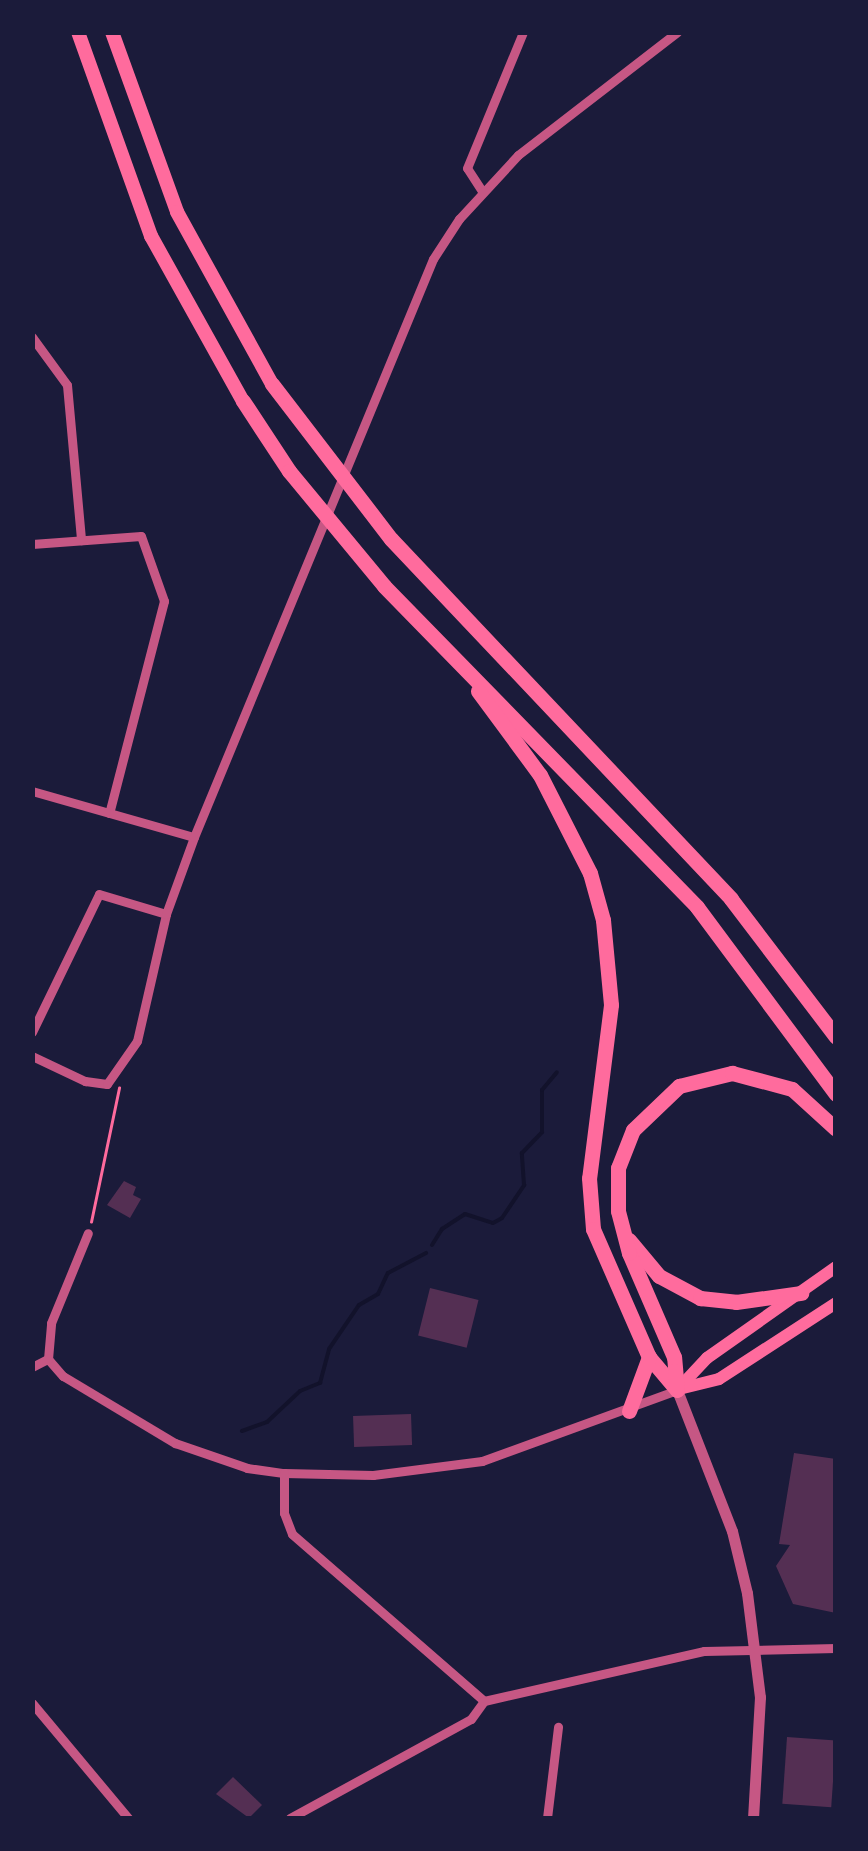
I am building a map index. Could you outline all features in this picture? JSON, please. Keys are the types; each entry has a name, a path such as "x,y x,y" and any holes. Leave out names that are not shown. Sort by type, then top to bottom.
{"highway":[{"path":"78,32 150,236 242,401 316,506 468,675 697,907 836,1094"},
{"path":"112,32 177,212 272,384 391,539 674,835 836,1037"},
{"path":"468,675 562,812 603,920 612,1004 590,1202 603,1258 649,1357 677,1390"},
{"path":"677,1390 674,1356 624,1234 617,1188 624,1147 646,1112 679,1086 732,1072 766,1078 802,1096 836,1129"},
{"path":"624,1234 660,1276 700,1298 736,1302 801,1293"},
{"path":"628,1410 649,1357"}],"main road":[{"path":"677,1390 707,1358 836,1267"},
{"path":"677,1390 719,1379 836,1303"}],"street":[{"path":"482,191 467,168 523,32"},
{"path":"32,1056 85,1081 107,1084 118,1078 137,1041 166,914 194,837 434,259 482,191 518,155 677,32"},
{"path":"32,337 67,385 81,540"},
{"path":"32,544 141,536 164,601 109,812"},
{"path":"32,791 194,837"},
{"path":"32,1032 99,894 166,914"},
{"path":"88,1233 51,1323 48,1359 63,1376 175,1443 247,1468 284,1474 372,1475 482,1461 677,1390 732,1531 751,1613 760,1713 753,1818"},
{"path":"32,1367 48,1359"},
{"path":"284,1474 284,1514 292,1534 484,1702"},
{"path":"290,1818 471,1719 484,1702 718,1650 836,1648"},
{"path":"32,1703 128,1818"},
{"path":"547,1818 558,1727"}],"path":[{"path":"88,1233 120,1094 118,1078"}],"building":[{"path":"124,1181 136,1187 133,1195 141,1199 130,1218 107,1205"},
{"path":"430,1288 479,1300 467,1348 418,1336"},
{"path":"411,1414 412,1445 354,1447 353,1416"},
{"path":"794,1453 836,1459 836,1613 793,1604 776,1566 790,1545 779,1544"},
{"path":"787,1737 836,1740 831,1807 782,1804"},
{"path":"233,1777 262,1805 249,1818 216,1794"}],"waterway":[{"path":"432,1245 442,1229 465,1214 493,1223 502,1218 524,1185 522,1153 542,1132 542,1090 557,1072"},
{"path":"242,1431 267,1422 300,1391 320,1383 329,1349 359,1305 378,1294 388,1273 426,1253"}]}
